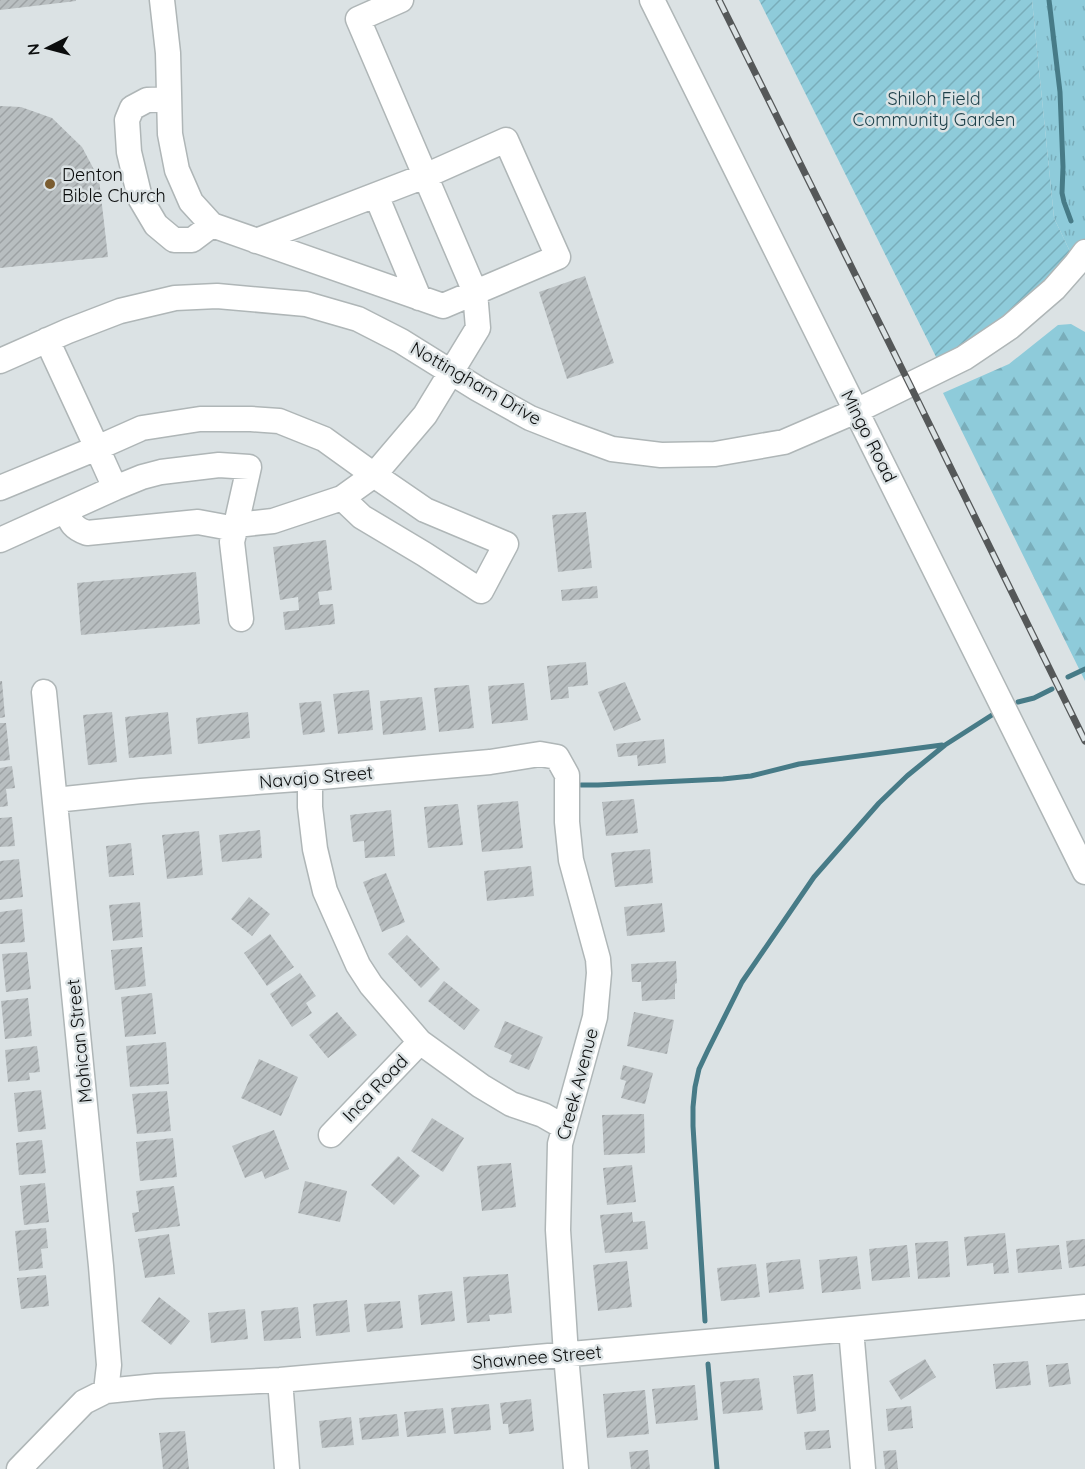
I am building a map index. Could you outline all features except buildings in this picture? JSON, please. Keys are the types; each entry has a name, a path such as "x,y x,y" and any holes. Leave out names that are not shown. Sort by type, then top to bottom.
{"street":[{"path":"162,0 168,53 170,134 177,170 191,202 212,225 256,241 443,306 558,257 506,140 425,177 256,241"},
{"path":"66,511 72,524 78,530 87,533 198,522 225,527 273,521 342,498 374,475 425,415 478,328 475,292 354,9 401,0"},
{"name":"Mingo Road","path":"652,0 1085,872"},
{"path":"169,99 147,100 132,108 127,120 129,152 140,198 156,225 174,240 192,240 212,225"},
{"path":"376,195 419,298"},
{"name":"Nottingham Drive","path":"0,361 120,311 175,298 217,296 306,304 358,319 401,340 530,418 612,449 661,455 715,454 784,442 856,411 964,358 997,337 1054,289 1085,252"},
{"path":"47,340 115,488"},
{"path":"0,488 142,428 200,419 279,421 324,439 425,510 506,544 481,591 362,517 342,498"},
{"path":"0,540 142,477 160,472 219,465 249,467 231,542 241,619"},
{"name":"Mohican Street","path":"44,692 101,1266 109,1365 106,1391"},
{"name":"Navajo Street","path":"55,800 489,762 540,754 557,757 567,775"},
{"name":"Creek Avenue","path":"567,775 570,860 598,959 599,973 595,1017 561,1144 558,1230 576,1469"},
{"path":"310,778 310,807 315,849 325,891 358,966 371,986 420,1042 481,1086 511,1104 543,1115 564,1127"},
{"name":"Inca Road","path":"331,1135 420,1042"},
{"name":"Shawnee Street","path":"19,1469 84,1402 106,1391 156,1386 280,1380 1085,1307"},
{"path":"851,1329 863,1469"},
{"path":"280,1380 287,1469"}],"green space":[{"name":"Shiloh Field Community Garden","path":"759,0 1032,0 1054,218 1076,264 942,369"},
{"path":"1032,0 1085,0 1085,252 1076,264 1054,218"},
{"path":"1071,324 1085,332 1085,681 943,393 1009,364 1058,325"}],"waterway":[{"path":"1049,0 1060,92 1062,193 1071,221"},
{"path":"1068,677 1085,669"},
{"path":"1018,702 1034,698 1052,689"},
{"path":"705,1321 693,1126 695,1087 699,1069 742,982 814,877 879,803 907,776 945,745 992,715"},
{"path":"581,785 751,776 799,764 942,745"},
{"path":"708,1364 717,1469"}],"railway":[{"path":"719,0 1085,741"}],"place":[{"name":"Denton Bible Church","path":"50,184"}]}
